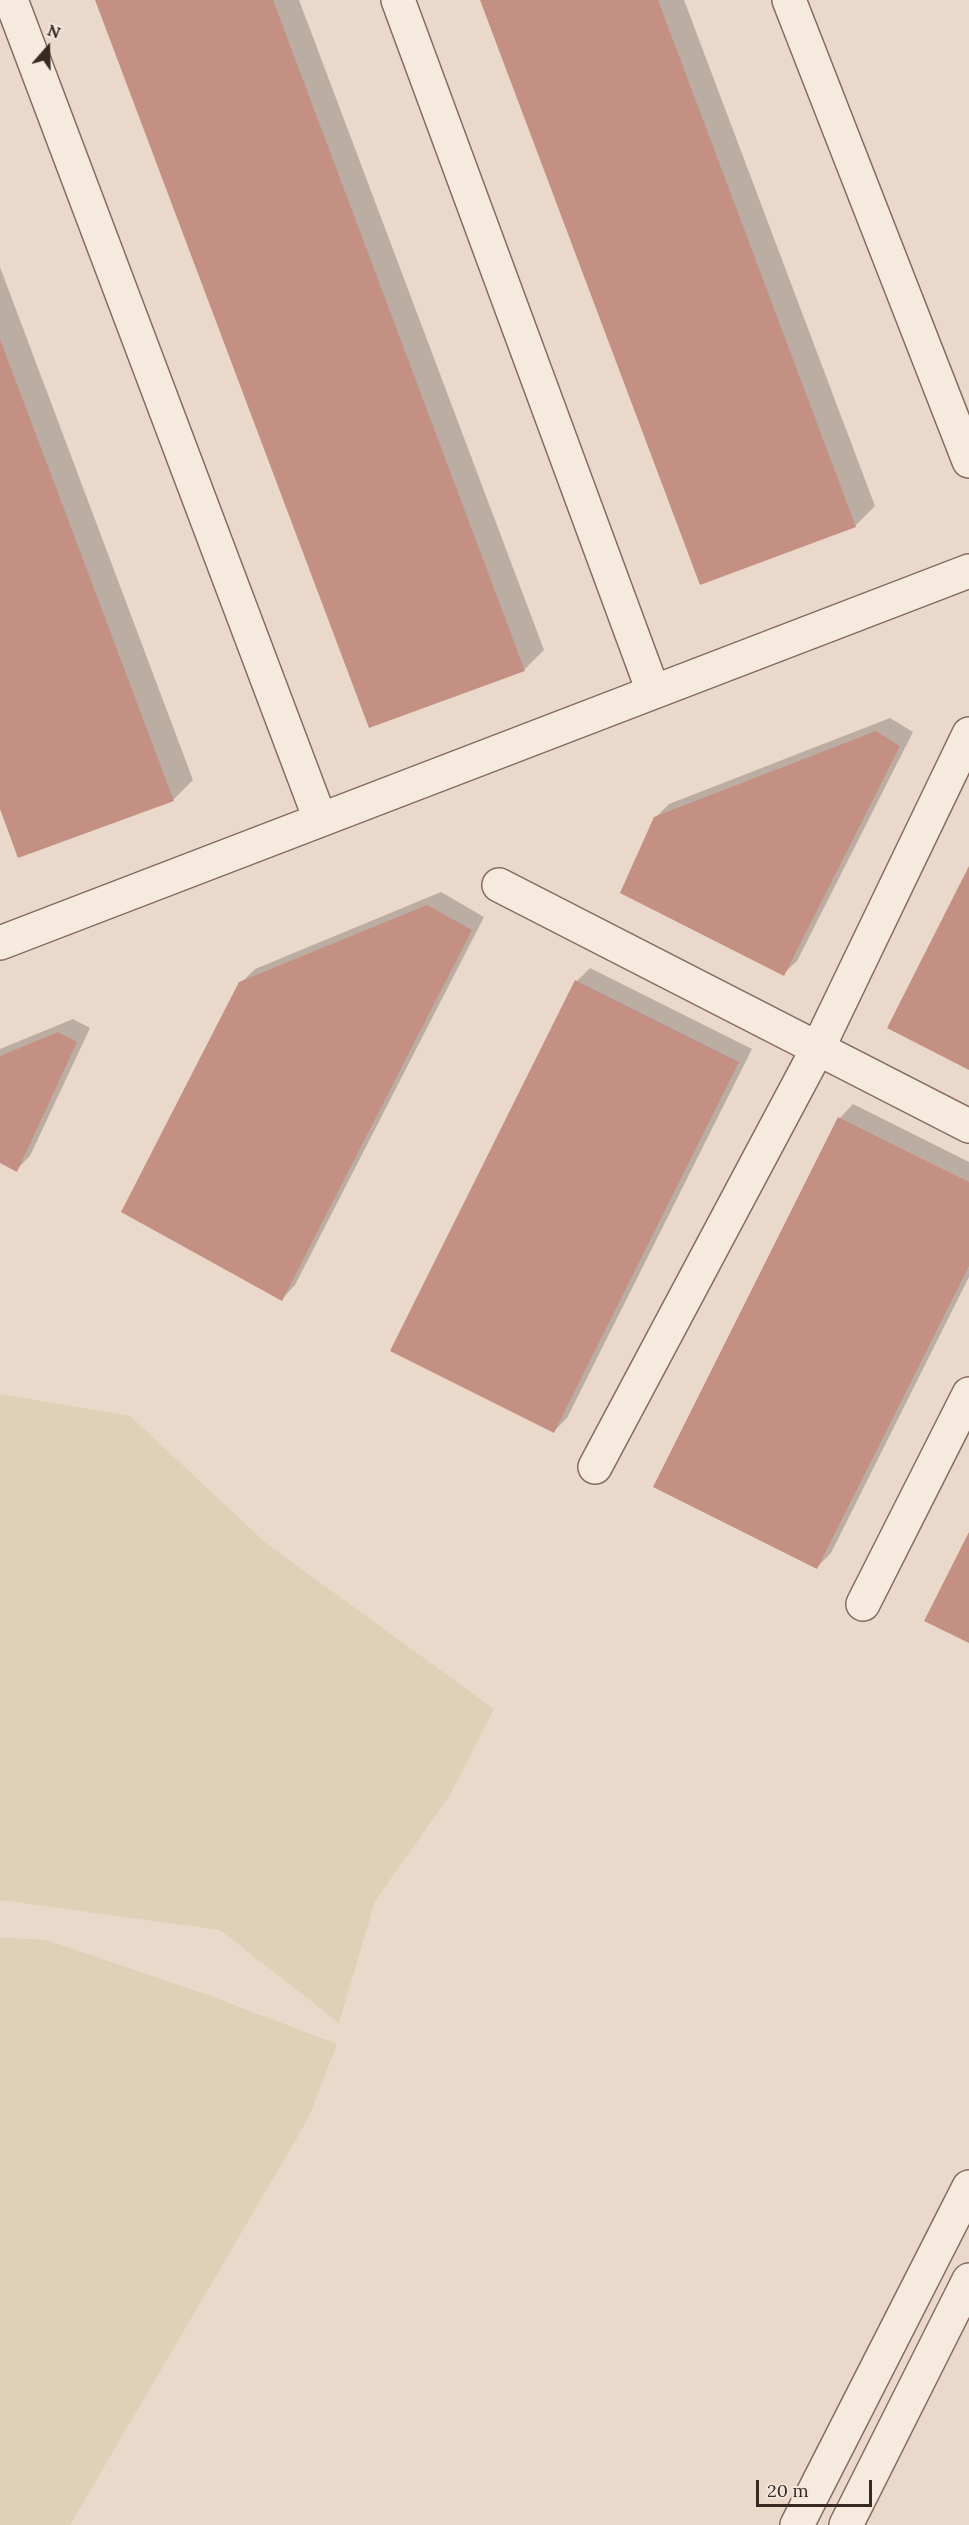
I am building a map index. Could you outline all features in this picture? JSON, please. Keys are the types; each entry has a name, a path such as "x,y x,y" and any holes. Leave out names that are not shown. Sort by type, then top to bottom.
{"street":[{"path":"11,0 320,819"},
{"path":"398,0 653,691"},
{"path":"789,0 969,461"},
{"path":"0,943 969,571"},
{"path":"595,1467 818,1048 969,734"},
{"path":"499,885 969,1126"},
{"path":"863,1604 969,1394"},
{"path":"797,2525 969,2187"},
{"path":"846,2525 969,2280"}],"shaded area":[{"path":"0,1394 130,1416 267,1544 494,1709 450,1795 375,1901 339,2023 220,1930 0,1900"},
{"path":"0,1937 47,1940 208,1995 337,2044 308,2119 70,2525 0,2525"}],"building":[{"path":"95,0 273,0 525,671 369,728"},
{"path":"480,0 658,0 856,527 700,585"},
{"path":"0,339 174,801 18,858 0,809"},
{"path":"876,731 900,746 784,976 620,893 654,817"},
{"path":"969,866 969,1070 887,1028"},
{"path":"427,905 472,930 282,1301 121,1212 239,982"},
{"path":"575,980 739,1062 554,1433 390,1351"},
{"path":"58,1032 77,1042 17,1172 0,1163 0,1056"},
{"path":"838,1117 969,1182 969,1266 817,1569 653,1487"},
{"path":"969,1532 969,1643 924,1621"}]}
